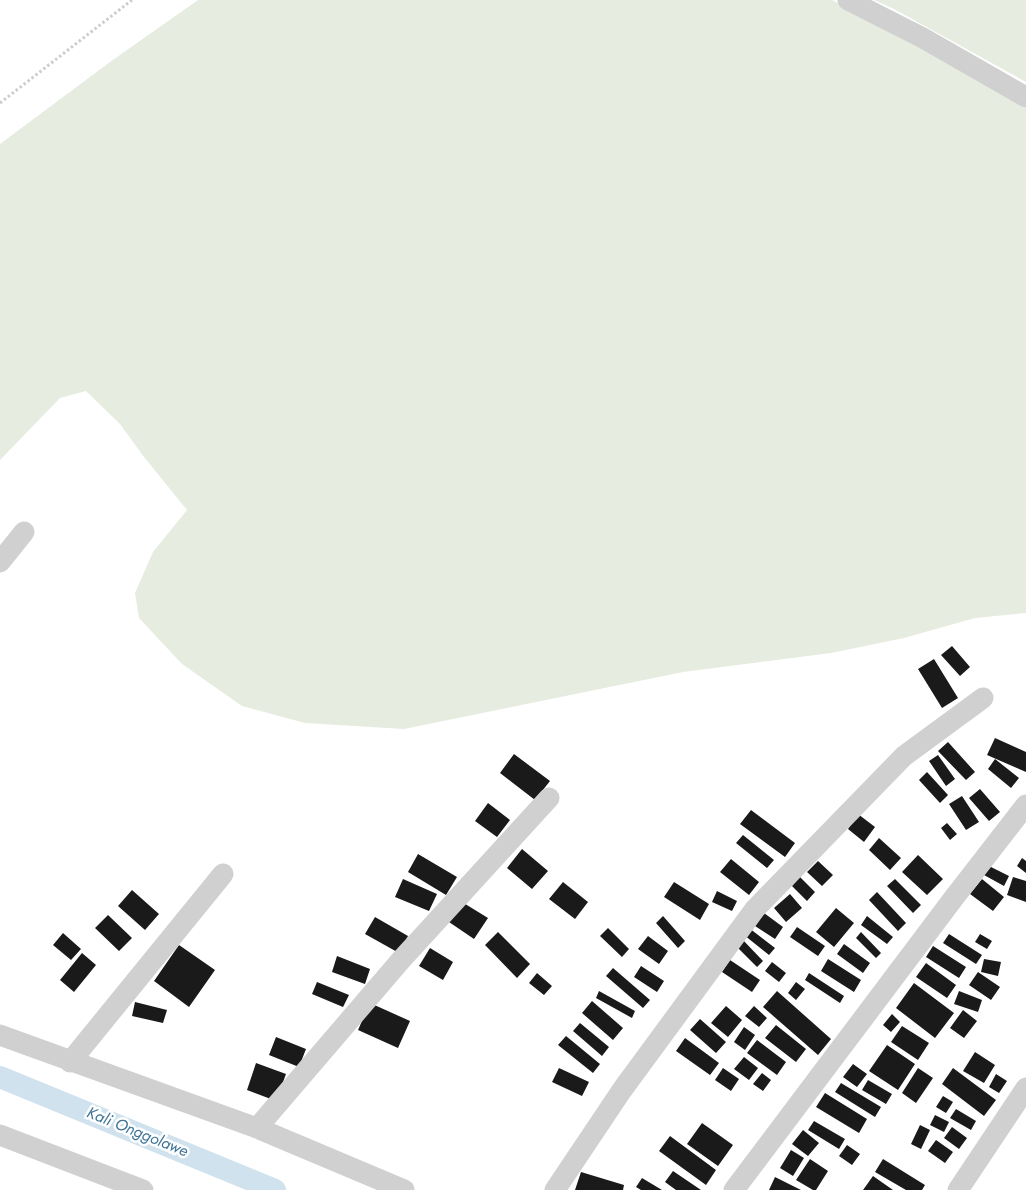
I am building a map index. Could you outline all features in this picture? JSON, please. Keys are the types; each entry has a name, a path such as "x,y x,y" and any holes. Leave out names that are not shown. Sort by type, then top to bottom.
{"street":[{"path":"848,0 923,38 1026,97"},
{"path":"0,562 24,532"},
{"path":"555,1190 622,1090 755,910 904,756 983,698"},
{"path":"257,1128 401,960 549,798"},
{"path":"734,1190 1026,805"},
{"path":"70,1062 223,874"},
{"path":"0,1035 70,1062 257,1128 404,1190"},
{"path":"958,1190 1026,1088"},
{"path":"0,1135 144,1190"}],"path":[{"path":"0,103 132,0"}],"shaded area":[{"path":"198,0 832,0 955,65 1026,108 1026,613 975,618 904,638 831,653 683,672 404,729 305,723 242,706 182,664 139,618 135,593 153,552 187,510 120,424 86,391 60,398 0,460 0,144 110,62"},
{"path":"874,0 1026,0 1026,82 894,9"}],"building":[{"path":"952,646 970,667 960,676 941,655"},
{"path":"934,659 958,698 942,708 918,669"},
{"path":"995,738 1026,752 1026,772 987,755"},
{"path":"948,742 975,772 966,780 938,751"},
{"path":"514,754 550,781 535,800 500,773"},
{"path":"938,755 955,779 946,786 929,761"},
{"path":"995,759 1019,778 1011,788 988,769"},
{"path":"927,772 948,795 940,803 919,780"},
{"path":"980,789 1000,812 989,821 969,798"},
{"path":"962,796 979,822 966,830 949,804"},
{"path":"488,803 510,820 497,837 475,821"},
{"path":"751,810 795,843 785,857 740,824"},
{"path":"858,814 875,827 864,842 848,829"},
{"path":"947,823 957,834 950,840 941,828"},
{"path":"743,835 774,860 767,868 736,843"},
{"path":"879,838 901,858 890,870 869,850"},
{"path":"522,849 548,871 532,889 507,868"},
{"path":"418,854 457,877 446,895 408,872"},
{"path":"918,855 943,879 927,895 902,872"},
{"path":"1022,858 1026,861 1026,873 1017,866"},
{"path":"731,859 759,882 749,895 720,872"},
{"path":"818,861 833,875 822,886 807,872"},
{"path":"989,866 1009,876 1004,886 984,875"},
{"path":"800,877 815,892 807,901 792,886"},
{"path":"1013,877 1026,881 1026,902 1007,895"},
{"path":"403,879 437,894 429,911 395,897"},
{"path":"895,879 921,905 913,913 887,886"},
{"path":"982,879 1004,897 993,911 970,894"},
{"path":"563,882 588,902 575,919 549,899"},
{"path":"674,882 709,904 700,920 664,897"},
{"path":"132,890 159,914 145,930 118,906"},
{"path":"717,891 737,901 732,911 712,902"},
{"path":"877,892 906,923 898,931 869,900"},
{"path":"790,894 802,908 786,922 774,908"},
{"path":"462,902 488,918 474,939 449,922"},
{"path":"836,908 854,923 834,947 816,932"},
{"path":"764,913 783,927 775,939 755,926"},
{"path":"108,915 132,938 119,951 95,928"},
{"path":"663,916 685,941 678,948 656,923"},
{"path":"867,916 893,937 887,944 861,925"},
{"path":"375,917 408,936 399,953 365,934"},
{"path":"797,927 825,946 818,956 790,937"},
{"path":"608,928 629,949 622,957 600,936"},
{"path":"749,928 775,948 769,955 744,935"},
{"path":"498,932 530,964 517,978 485,945"},
{"path":"861,932 881,953 876,958 856,938"},
{"path":"63,933 81,949 71,960 53,945"},
{"path":"949,934 982,955 976,964 943,943"},
{"path":"980,934 992,941 987,949 975,942"},
{"path":"648,936 668,951 659,964 638,949"},
{"path":"742,939 763,961 757,967 735,945"},
{"path":"844,944 870,963 863,973 837,954"},
{"path":"179,945 215,970 189,1007 154,981"},
{"path":"933,946 966,967 959,978 926,957"},
{"path":"430,948 453,962 443,980 419,966"},
{"path":"82,953 96,965 74,992 60,980"},
{"path":"337,956 370,969 365,984 332,972"},
{"path":"828,959 861,980 854,992 821,971"},
{"path":"984,959 1001,962 998,976 981,972"},
{"path":"730,960 760,980 752,992 722,972"},
{"path":"772,962 786,973 779,982 765,971"},
{"path":"926,963 956,985 947,998 916,977"},
{"path":"641,966 664,981 657,992 634,977"},
{"path":"613,968 650,1000 643,1008 606,976"},
{"path":"978,972 1000,987 991,1000 969,985"},
{"path":"537,973 552,986 544,995 529,983"},
{"path":"809,973 844,996 840,1003 805,980"},
{"path":"317,982 349,995 343,1007 312,994"},
{"path":"796,982 805,989 796,1000 788,993"},
{"path":"914,983 954,1013 935,1038 896,1008"},
{"path":"599,991 635,1011 632,1018 596,998"},
{"path":"777,991 831,1039 818,1055 763,1007"},
{"path":"959,991 982,1000 978,1012 954,1004"},
{"path":"592,1001 623,1028 613,1040 582,1013"},
{"path":"135,1002 167,1010 163,1023 132,1016"},
{"path":"370,1003 410,1021 398,1048 358,1030"},
{"path":"726,1006 742,1020 728,1037 711,1023"},
{"path":"754,1006 767,1018 759,1027 745,1016"},
{"path":"963,1010 977,1021 964,1038 950,1028"},
{"path":"892,1014 900,1022 891,1032 883,1025"},
{"path":"700,1019 726,1042 716,1053 690,1030"},
{"path":"580,1023 609,1047 602,1056 573,1031"},
{"path":"776,1025 806,1049 796,1062 765,1038"},
{"path":"902,1026 929,1043 918,1060 891,1042"},
{"path":"744,1027 755,1035 745,1050 734,1042"},
{"path":"566,1036 600,1064 593,1073 558,1045"},
{"path":"276,1037 306,1049 299,1067 269,1055"},
{"path":"685,1038 719,1063 710,1075 676,1051"},
{"path":"757,1040 786,1062 777,1075 747,1053"},
{"path":"887,1045 915,1064 898,1090 869,1071"},
{"path":"975,1052 995,1065 984,1083 963,1071"},
{"path":"744,1057 758,1068 749,1080 734,1069"},
{"path":"256,1063 286,1074 276,1101 247,1090"},
{"path":"853,1064 867,1074 857,1087 843,1077"},
{"path":"559,1068 589,1082 582,1096 552,1082"},
{"path":"723,1068 739,1079 731,1091 715,1080"},
{"path":"918,1068 933,1078 916,1103 902,1093"},
{"path":"953,1068 996,1100 984,1116 942,1084"},
{"path":"762,1073 771,1080 763,1091 753,1084"},
{"path":"996,1074 1007,1081 999,1093 989,1087"},
{"path":"868,1080 892,1094 886,1104 862,1090"},
{"path":"841,1083 881,1107 875,1117 835,1092"},
{"path":"825,1093 867,1119 859,1133 816,1107"},
{"path":"943,1096 953,1102 946,1113 936,1107"},
{"path":"956,1109 976,1121 971,1130 950,1118"},
{"path":"935,1115 949,1122 944,1132 930,1125"},
{"path":"814,1121 845,1139 839,1149 808,1130"},
{"path":"702,1123 733,1145 718,1166 687,1144"},
{"path":"920,1125 930,1130 921,1149 911,1144"},
{"path":"952,1127 967,1138 959,1149 944,1138"},
{"path":"803,1130 819,1143 808,1156 792,1144"},
{"path":"670,1136 716,1170 706,1185 659,1151"},
{"path":"936,1140 953,1152 945,1163 928,1151"},
{"path":"847,1145 860,1154 852,1165 839,1156"},
{"path":"791,1150 804,1158 793,1176 780,1168"},
{"path":"810,1159 828,1171 816,1190 796,1180"},
{"path":"883,1159 925,1185 922,1190 906,1190 875,1172"},
{"path":"673,1171 701,1190 676,1190 665,1182"},
{"path":"581,1172 624,1185 623,1190 575,1190"},
{"path":"873,1176 893,1190 863,1190"},
{"path":"775,1177 801,1190 769,1190"},
{"path":"642,1178 662,1190 641,1190 636,1187"}],"waterway":[{"name":"Kali Onggolawe","path":"0,1077 275,1190"}]}
